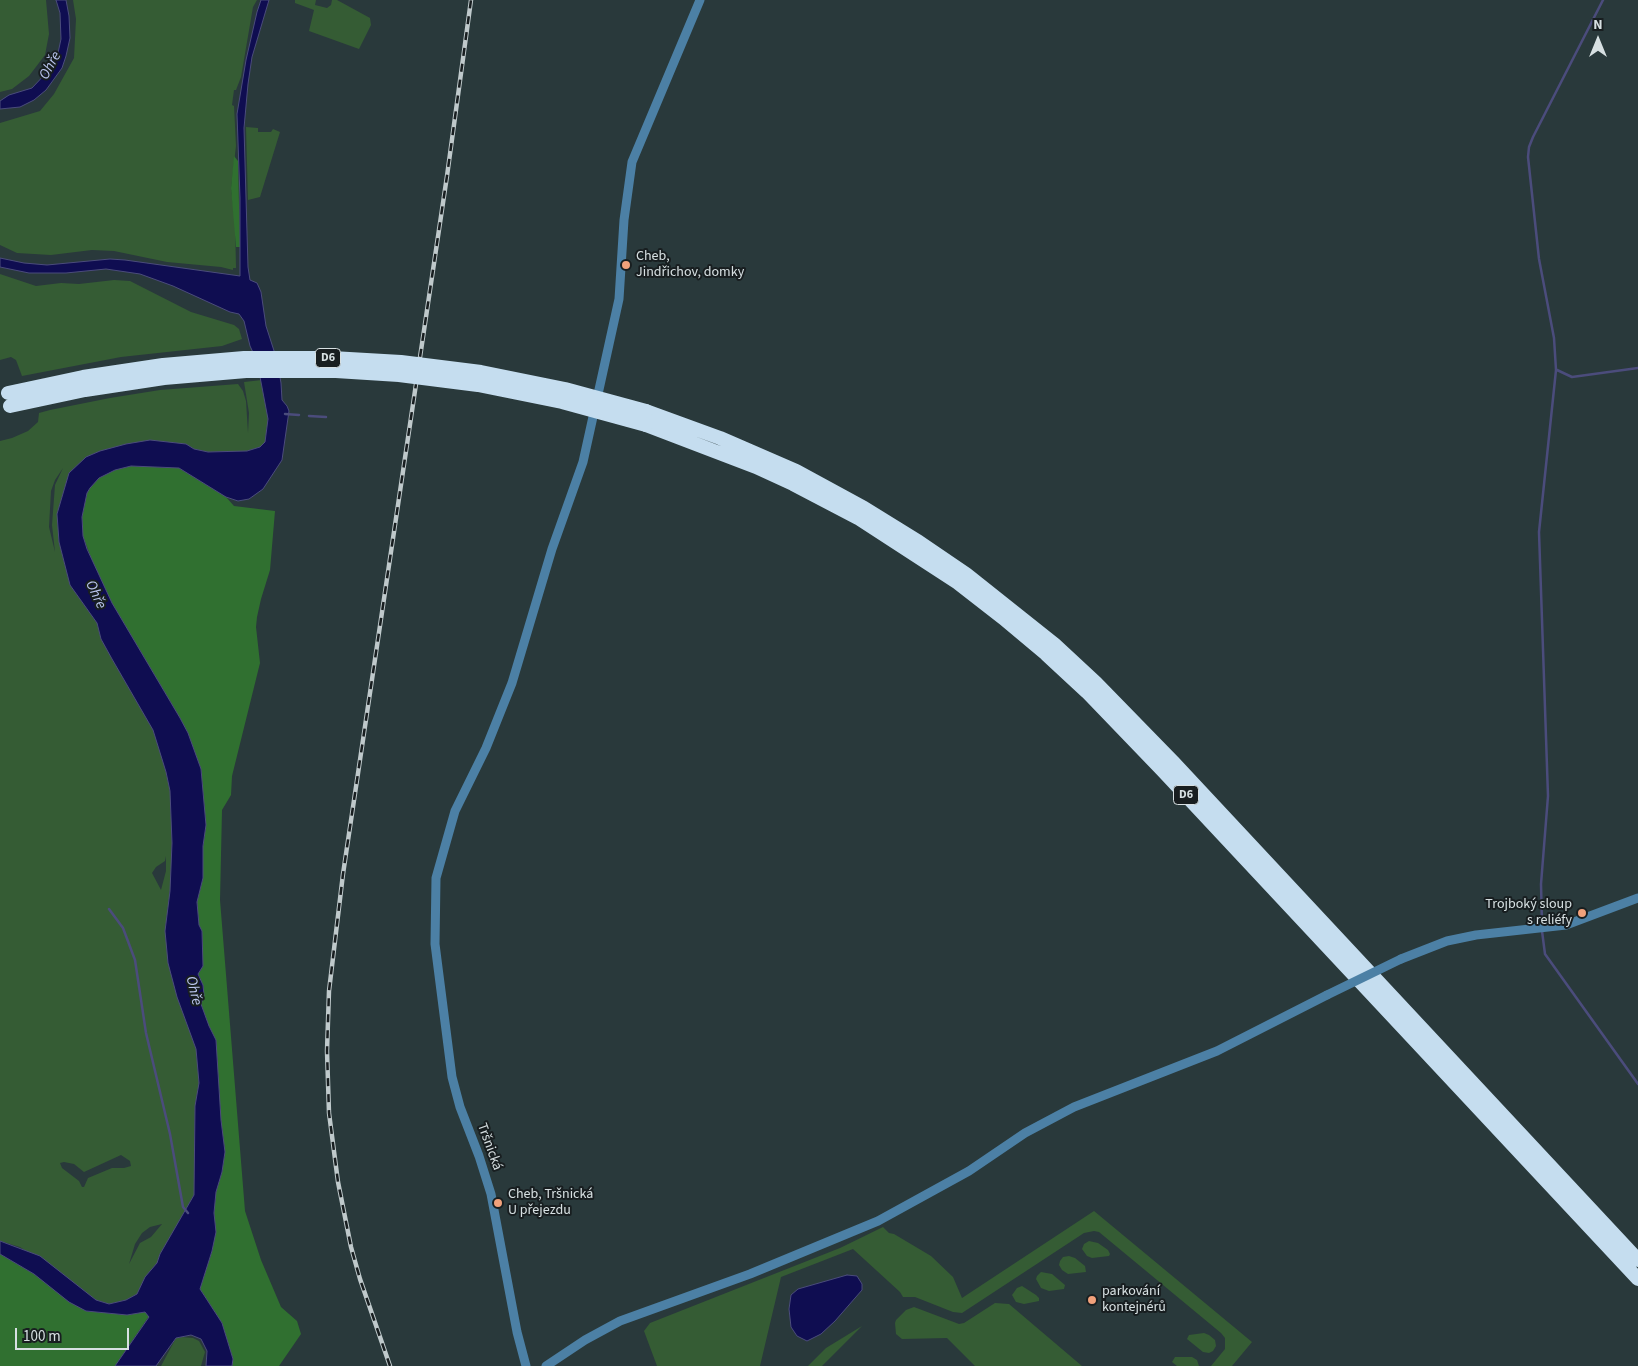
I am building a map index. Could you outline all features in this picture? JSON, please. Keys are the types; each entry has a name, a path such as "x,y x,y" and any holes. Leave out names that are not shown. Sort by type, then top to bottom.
{"highway":[{"name":"D6","path":"4,401 82,377 163,365 244,358 332,358 401,362 481,372 565,389 646,418 720,438 796,471 864,508 966,574 1054,644 1096,683 1168,756 1638,1260"},
{"name":"D6","path":"646,418 691,441 793,484 858,518 958,583 1046,654 1087,692 1157,764 1638,1279"}],"street":[{"name":"Tršnická","path":"526,1366 517,1332 490,1194 452,1077 439,983 435,936 436,878 455,812 486,748 512,684 552,549 583,462 619,300 624,220 632,162 700,0"},
{"path":"546,1366 602,1330 642,1313 750,1274 878,1221 969,1171 1025,1133 1074,1107 1217,1051 1401,959 1447,941 1469,936 1566,925 1638,898"}],"green space":[{"path":"0,0 46,0 49,34 45,55 29,76 12,89 0,92"},
{"path":"73,0 257,0 253,7 241,77 236,90 234,90 232,105 234,106 236,146 231,188 235,222 236,268 233,268 233,270 221,267 167,262 114,251 92,250 51,255 17,253 0,245 0,123 40,111 54,94 74,58 76,19"},
{"path":"295,0 316,0 315,5 327,8 331,5 332,0 337,0 370,18 371,25 359,49 309,31 314,10 295,3"},
{"path":"246,127 258,128 258,132 271,132 273,129 280,132 260,197 248,200"},
{"path":"234,156 238,161 240,247 236,247 231,188"},
{"path":"0,274 36,286 114,280 130,281 191,312 234,325 239,329 242,339 222,346 121,357 22,376 16,360 11,357 0,360"},
{"path":"262,380 268,418 265,442 260,447 247,451 208,452 194,449 186,444 69,473 57,514 59,542 70,585 97,623 101,639 153,730 162,755 170,791 172,843 170,891 165,931 177,997 196,1049 199,1083 195,1106 194,1195 160,1254 157,1263 145,1277 137,1294 126,1300 109,1304 96,1300 20,1247 0,1241 0,441 28,431 38,422 39,413 50,410 160,390 238,384 243,391 246,401 248,433 249,413 244,382","holes":["63,468 55,485 52,525 55,552 49,527 51,491 55,480","166,856 166,871 161,890 152,873 156,867 165,861","121,1155 130,1161 131,1166 112,1168 88,1178 84,1187 82,1187 79,1181 62,1168 60,1163 74,1164 84,1172","162,1224 151,1237 140,1243 129,1264 135,1244 142,1233 150,1227"]},
{"path":"131,466 179,468 226,497 234,506 275,511 270,570 261,599 256,627 260,663 232,776 231,795 222,810 220,900 245,1211 261,1260 281,1307 297,1321 301,1334 279,1366 232,1366 233,1359 222,1323 200,1289 212,1251 215,1232 216,1192 225,1152 216,1040 201,1004 204,995 203,985 198,974 203,966 202,931 199,925 197,902 203,878 203,846 206,825 201,769 188,733 112,603 93,563 83,536 82,517 87,493 90,488 99,478 115,470"},
{"path":"1094,1211 1252,1342 1232,1366 1211,1366 1225,1349 1225,1338 1221,1333 1099,1232 1094,1231 1084,1233 962,1313 953,1312 915,1297 903,1297 900,1292 853,1249 781,1277 760,1366 657,1366 644,1331 650,1323 840,1248 883,1227 889,1233 894,1234 931,1256 953,1277 962,1298"},
{"path":"1089,1241 1098,1243 1108,1250 1109,1256 1092,1258 1087,1256 1082,1249 1084,1244"},
{"path":"0,1254 34,1274 86,1311 127,1315 145,1312 149,1316 115,1366 0,1366"},
{"path":"1069,1256 1085,1266 1086,1272 1068,1274 1062,1270 1059,1265 1060,1261 1063,1257"},
{"path":"1041,1272 1052,1274 1065,1285 1064,1289 1049,1291 1041,1288 1036,1279"},
{"path":"1022,1286 1036,1295 1039,1301 1024,1304 1016,1302 1012,1295 1017,1288"},
{"path":"995,1303 1009,1304 1082,1366 975,1366 947,1338 902,1339 896,1334 896,1320 906,1310 914,1307 959,1324 964,1323"},
{"path":"862,1326 822,1366 808,1366 826,1348"},
{"path":"1204,1333 1215,1340 1216,1346 1209,1353 1203,1352 1187,1339 1189,1335"},
{"path":"176,1338 193,1338 199,1341 205,1352 201,1366 161,1366"},
{"path":"1175,1357 1192,1357 1197,1360 1199,1366 1177,1366 1172,1362"}],"water":[{"path":"56,0 66,0 69,16 70,38 62,68 46,90 34,100 20,107 0,109 0,101 9,95 32,88 49,70 58,53 61,39 60,13"},
{"name":"Ohře","path":"261,0 269,0 252,57 244,128 248,267 250,280 257,283 261,292 266,326 277,360 282,400 289,411 282,460 263,489 249,499 238,501 226,497 179,468 131,466 115,470 99,478 90,488 87,493 82,517 83,536 87,549 112,603 180,718 188,733 201,769 206,825 203,846 203,878 197,902 199,925 202,931 203,966 198,974 203,985 204,995 201,1004 216,1040 225,1152 216,1192 214,1213 216,1232 200,1289 222,1323 233,1359 232,1366 206,1366 207,1351 201,1339 191,1335 176,1338 156,1366 115,1366 149,1317 145,1312 127,1315 86,1311 69,1302 34,1274 0,1254 0,1241 40,1256 96,1300 109,1304 126,1300 137,1294 145,1277 157,1263 160,1254 194,1195 195,1106 199,1083 196,1049 177,997 168,963 165,931 170,891 172,843 170,791 153,730 101,639 97,623 70,585 59,542 57,514 69,473 86,457 126,444 150,440 186,444 194,449 208,452 247,451 260,447 265,442 268,419 257,361 250,346 244,321 239,314 230,312 173,286 140,274 106,269 66,273 29,273 0,267 0,258 47,265 110,259 125,260 240,276 237,114 246,60"},
{"path":"847,1275 857,1276 862,1284 862,1290 821,1334 807,1341 797,1336 791,1327 789,1309 791,1295 798,1289"}],"waterway":[{"path":"1542,925 1541,884 1548,796 1539,532 1556,370 1554,338 1539,259 1528,157 1533,137 1603,0"},
{"path":"1557,370 1572,377 1638,368"},
{"path":"285,414 299,415"},
{"path":"309,416 326,417"},
{"path":"109,909 123,928 135,960 146,1033 170,1134 183,1207 188,1213"},
{"path":"1542,931 1545,954 1638,1084"}],"railway":[{"path":"390,1366 360,1279 351,1247 338,1182 329,1113 327,1051 329,991 343,874 447,176 471,0"}],"place":[{"name":"Cheb, Jindřichov, domky","path":"626,265"},
{"name":"Trojboký sloup s reliéfy","path":"1582,913"},
{"name":"Cheb, Tršnická U přejezdu","path":"498,1203"},
{"name":"parkování kontejnérů","path":"1092,1300"}]}
